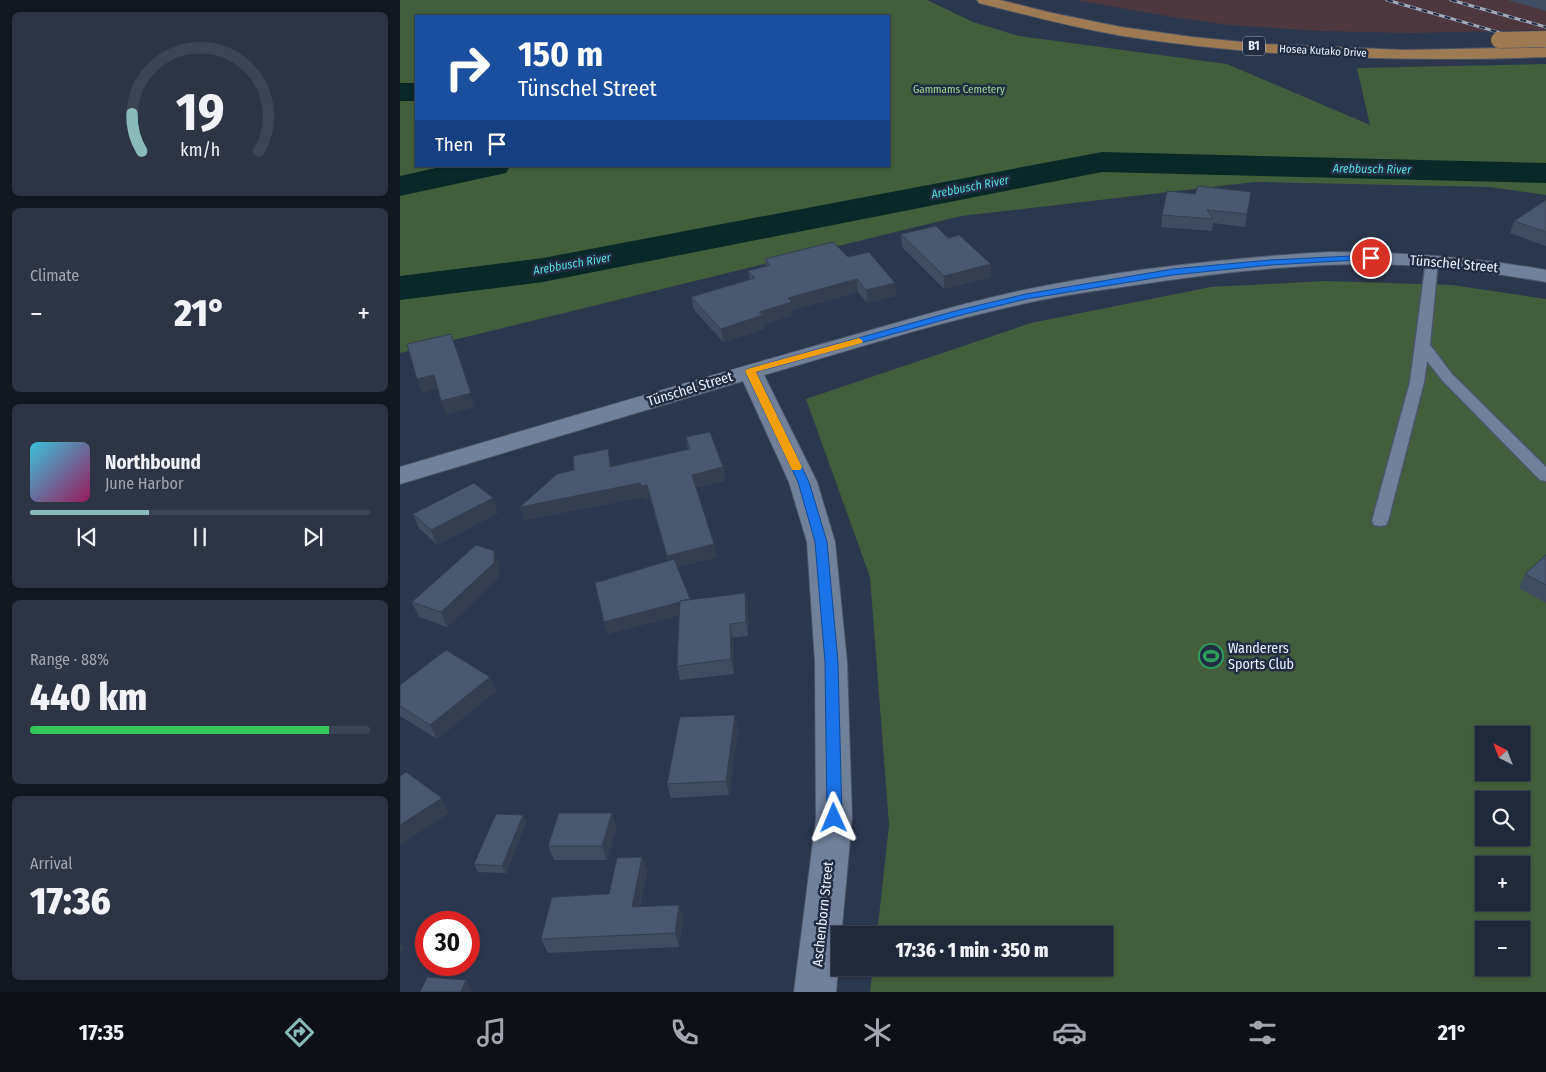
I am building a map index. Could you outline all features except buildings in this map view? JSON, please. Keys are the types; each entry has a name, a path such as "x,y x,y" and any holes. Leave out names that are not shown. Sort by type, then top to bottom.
{"main road":[{"name":"Hosea Kutako Drive","path":"984,0 1089,25 1220,43 1348,52 1418,54 1546,52"},
{"name":"Hosea Kutako Drive","path":"1037,0 1085,12 1143,22 1262,36 1392,42 1546,39"}],"street":[{"name":"Tünschel Street","path":"400,476 750,371 1026,296 1138,278 1224,267 1329,259 1371,258 1463,263 1546,276"},
{"name":"Aschenborn Street","path":"750,371 803,482 821,542 831,662 834,818 815,992"}],"lane":[{"path":"1380,520 1417,382 1432,261"},
{"path":"1423,345 1447,377 1546,476"}],"shaded area":[{"path":"1075,0 1546,0 1546,30 1411,33 1318,31 1230,25"}],"green space":[{"name":"Gammams Cemetery","path":"400,0 927,0 973,22 1019,36 1227,64 1370,125 1357,68 1546,64 1546,195 1490,187 1255,182 961,216 400,353"},
{"name":"Wanderers Sports Club","path":"1325,281 1452,285 1546,299 1546,992 870,992 872,976 1113,976 1113,926 878,926 889,825 870,577 806,399 1031,323 1211,287"}],"waterway":[{"name":"Arebbusch River","path":"400,92 415,92"},
{"name":"Arebbusch River","path":"400,288 543,270 1102,162 1546,173"},
{"name":"Arebbusch River","path":"400,186 489,167"}],"railway":[{"path":"1387,0 1546,46"},
{"path":"1451,0 1546,27"}],"slow traffic":[{"path":"796,467 750,371 859,341"}],"place":[{"name":"Wanderers Sports Club","path":"1211,656"}],"route":[{"path":"834,818 831,662 821,542 803,482 750,371 1026,296 1173,272 1270,263 1371,258"}]}
